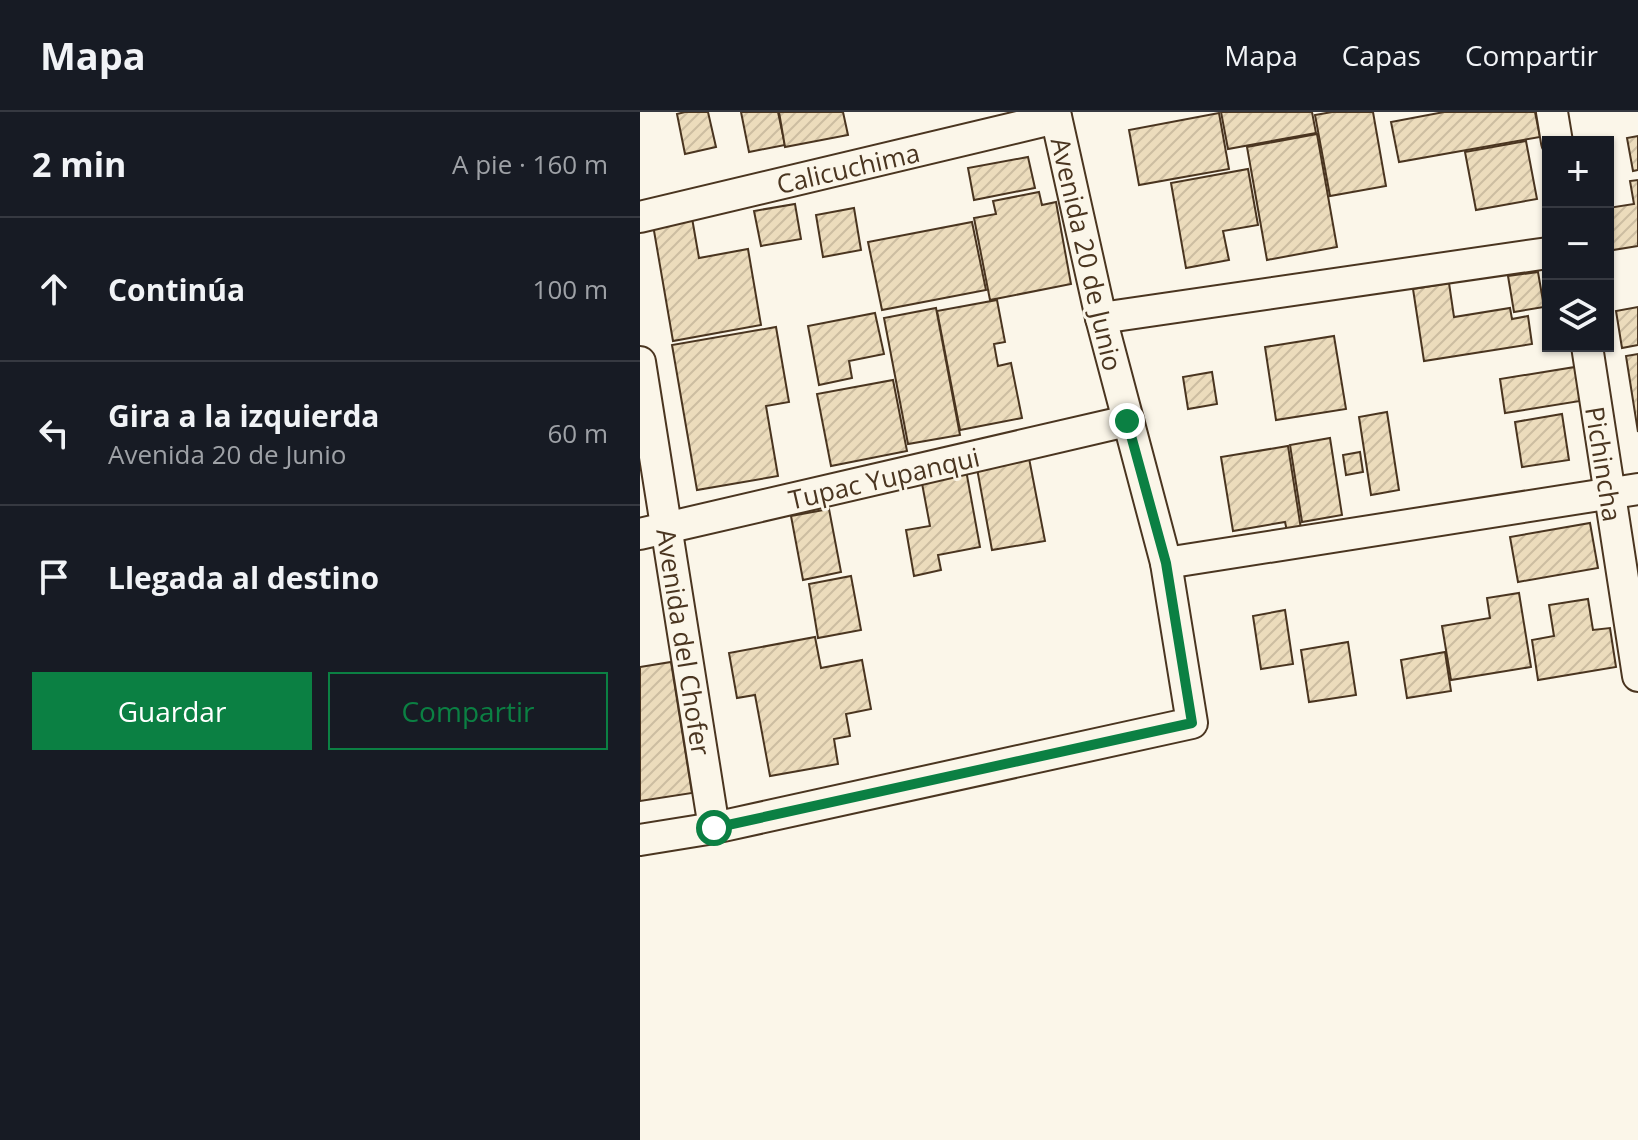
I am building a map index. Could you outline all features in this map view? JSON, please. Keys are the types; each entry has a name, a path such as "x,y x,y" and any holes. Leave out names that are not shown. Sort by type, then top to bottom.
{"street":[{"path":"1552,112 1556,136"},
{"name":"Calicuchima","path":"640,217 1055,115"},
{"name":"Avenida 20 de Junio","path":"714,828 1192,723 1166,563 1101,318 1055,115"},
{"path":"1101,318 1542,254"},
{"name":"Pichincha","path":"1588,352 1638,676"},
{"name":"Avenida del Chofer","path":"640,362 653,532 714,828"},
{"name":"Tupac Yupanqui","path":"653,532 1127,421"},
{"path":"1166,563 1638,489"},
{"path":"640,840 714,828"}],"building":[{"path":"708,112 716,147 685,154 677,114"},
{"path":"741,112 778,112 785,145 749,152"},
{"path":"779,112 843,112 848,135 785,147"},
{"path":"1221,112 1312,112 1316,133 1228,149"},
{"path":"1373,112 1386,186 1330,196 1315,115"},
{"path":"1444,112 1535,112 1540,137 1399,162 1391,122"},
{"path":"1219,113 1229,169 1139,185 1129,130"},
{"path":"1317,134 1337,247 1267,260 1247,147"},
{"path":"1638,136 1638,170 1633,171 1627,138"},
{"path":"1526,141 1537,199 1476,210 1465,152"},
{"path":"1028,157 1035,188 974,200 968,168"},
{"path":"1248,169 1258,225 1223,231 1229,260 1186,268 1171,183"},
{"path":"1638,180 1638,246 1614,250 1614,207 1634,204 1630,181"},
{"path":"1039,192 1042,205 1056,202 1071,284 990,300 974,218 996,214 993,201"},
{"path":"795,204 801,239 761,246 754,211"},
{"path":"854,208 861,250 823,257 816,215"},
{"path":"692,218 699,258 748,249 761,325 673,341 653,225"},
{"path":"972,222 986,290 882,310 868,242"},
{"path":"1538,272 1542,307 1514,312 1508,276"},
{"path":"1449,283 1454,317 1510,308 1512,319 1528,316 1532,344 1424,361 1413,289"},
{"path":"997,300 1005,342 994,344 998,366 1011,363 1022,418 960,430 937,311"},
{"path":"1638,307 1638,345 1622,348 1616,311"},
{"path":"936,308 960,435 908,444 884,318"},
{"path":"875,313 884,354 849,361 852,378 819,385 808,326"},
{"path":"776,327 789,402 766,406 778,476 697,490 672,345"},
{"path":"1334,336 1346,409 1276,420 1265,347"},
{"path":"1638,354 1638,432 1626,356"},
{"path":"1575,367 1580,401 1505,413 1500,379"},
{"path":"1212,372 1217,404 1188,409 1183,377"},
{"path":"893,380 907,451 831,466 817,394"},
{"path":"1387,412 1399,490 1371,495 1359,417"},
{"path":"1562,414 1569,460 1522,467 1515,422"},
{"path":"1330,438 1342,515 1302,522 1290,445"},
{"path":"1288,446 1301,529 1287,531 1285,522 1233,531 1221,457"},
{"path":"1360,452 1363,472 1346,475 1343,455"},
{"path":"1028,453 1045,541 992,550 976,463"},
{"path":"966,470 980,547 938,555 941,570 914,576 906,530 930,526 921,478"},
{"path":"829,509 841,572 803,580 791,516"},
{"path":"1590,523 1598,568 1518,582 1510,537"},
{"path":"851,576 861,630 818,638 809,584"},
{"path":"1519,593 1531,667 1451,680 1442,626 1490,618 1487,598"},
{"path":"1588,599 1593,630 1610,628 1616,667 1538,680 1532,640 1554,636 1549,605"},
{"path":"1285,610 1293,664 1261,669 1253,616"},
{"path":"815,637 821,668 862,660 871,709 846,714 850,736 834,739 838,764 770,776 755,695 737,698 729,653"},
{"path":"1348,642 1356,695 1309,702 1301,650"},
{"path":"1445,652 1451,691 1407,698 1401,660"},
{"path":"671,662 692,793 640,801 640,667"}],"route":[{"path":"714,828 1192,723 1166,563 1127,421"}]}
